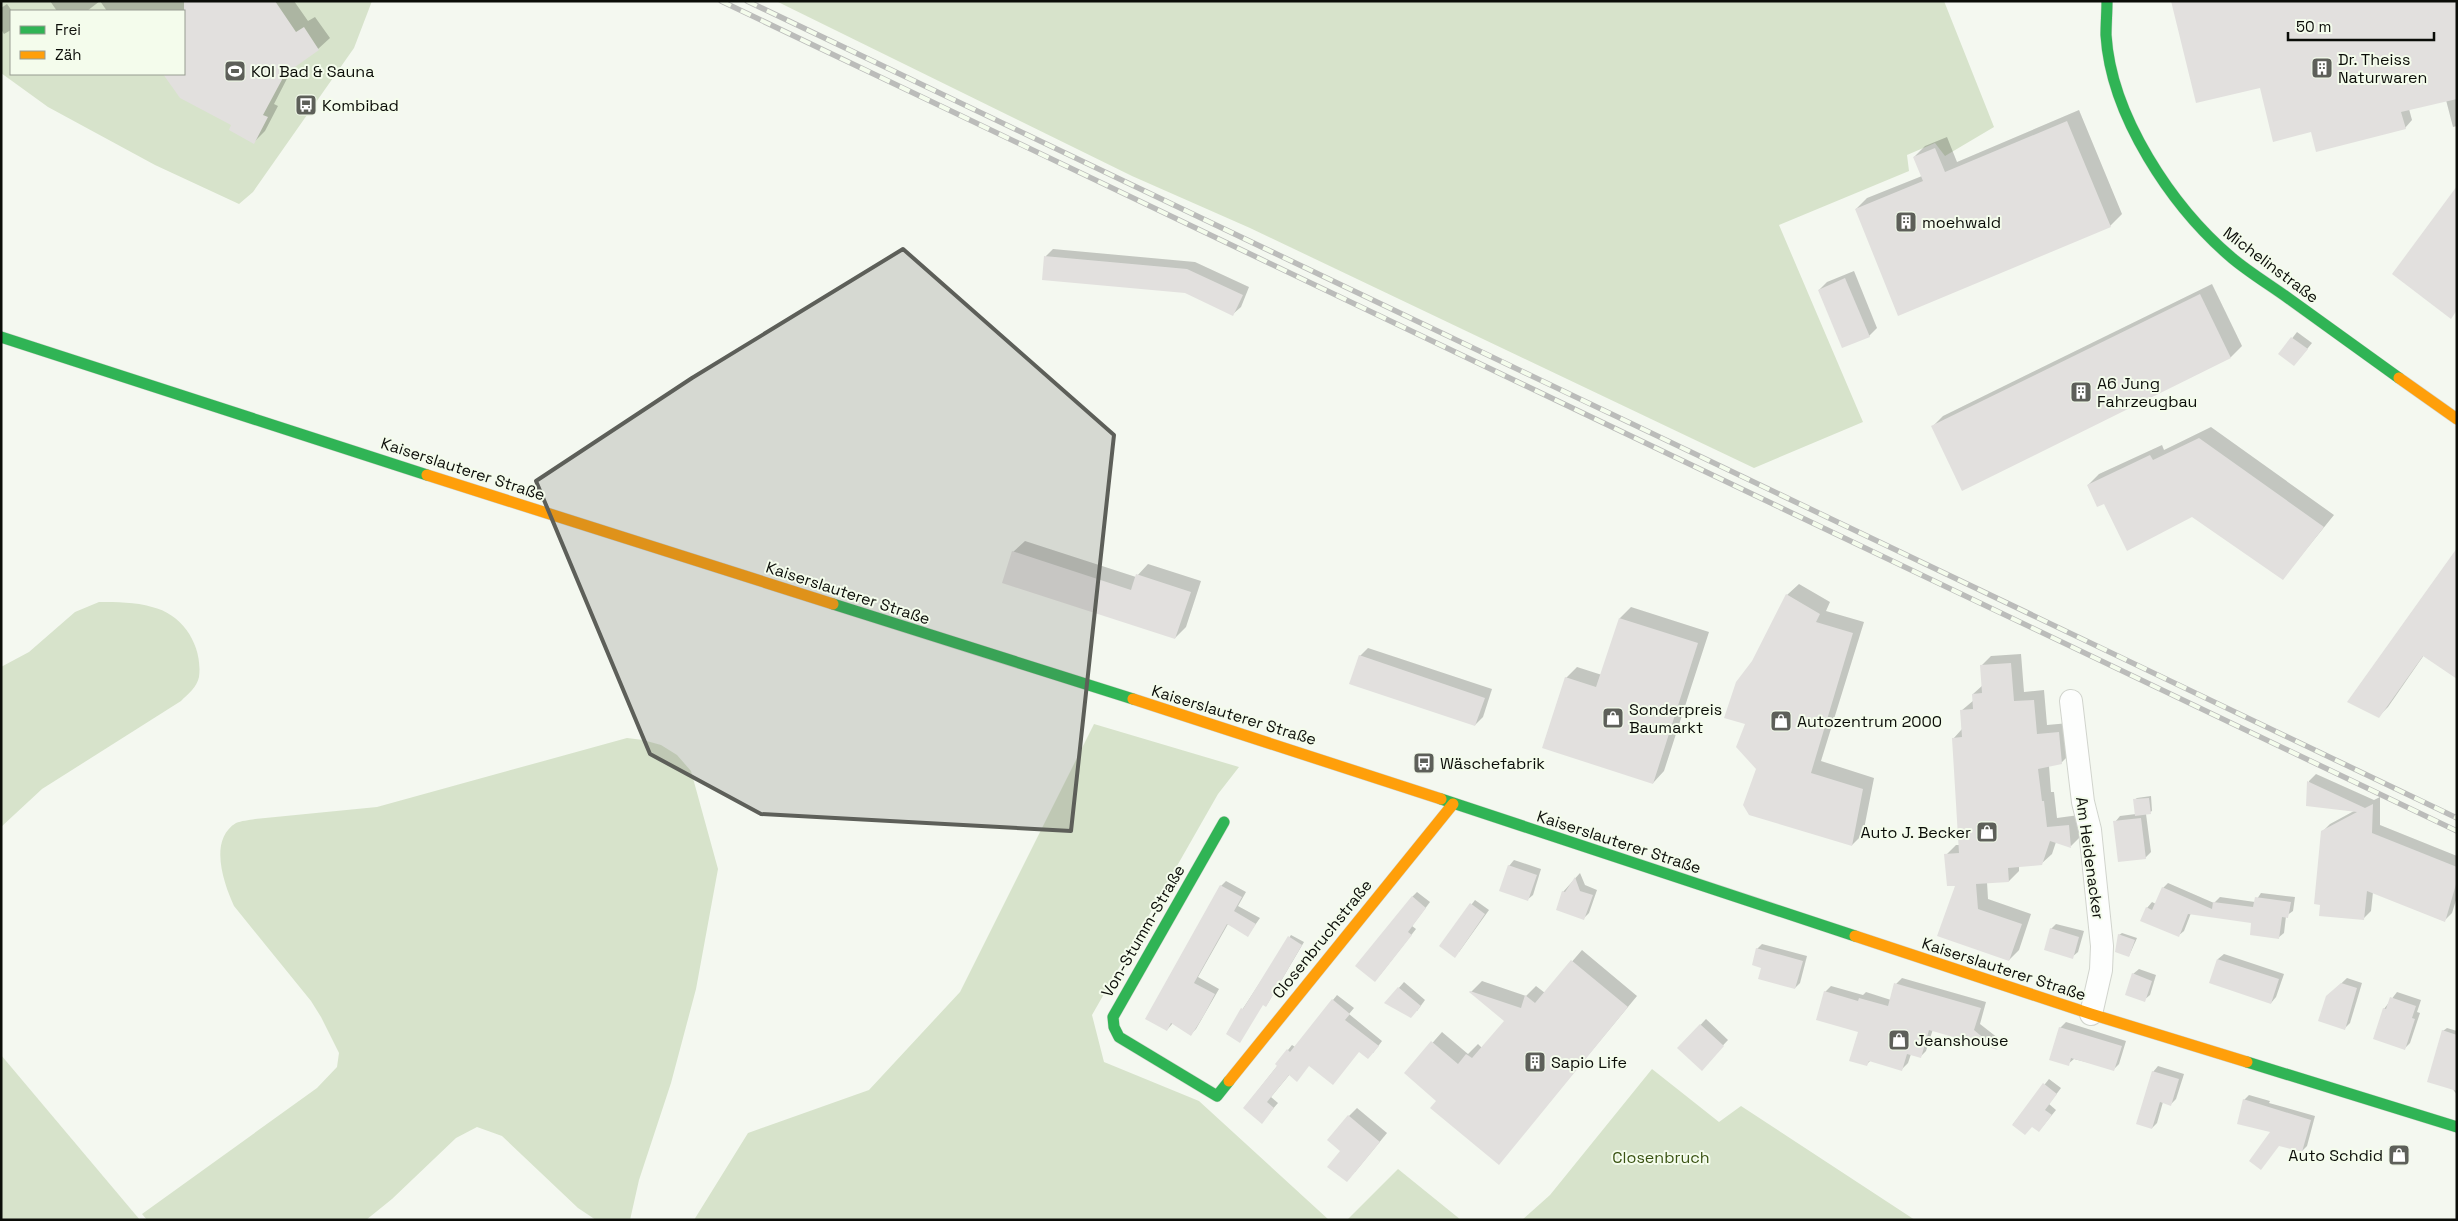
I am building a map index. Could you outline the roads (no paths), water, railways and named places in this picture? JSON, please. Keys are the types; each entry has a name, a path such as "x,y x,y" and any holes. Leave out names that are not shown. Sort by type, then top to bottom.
{"main road":[{"name":"Michelinstraße","path":"2107,1 2106,38 2111,62 2128,116 2145,151 2190,218 2233,259 2457,419"},
{"name":"Kaiserslauterer Straße","path":"1,337 293,432 1297,751 2091,1014 2457,1127"},
{"name":"Closenbruchstraße","path":"1217,1096 1453,804"},
{"name":"Von-Stumm-Straße","path":"1217,1096 1119,1037 1114,1027 1114,1017 1224,822"}],"street":[{"name":"Am Heidenacker","path":"2071,701 2082,802 2090,830 2102,946 2101,970 2091,1014"}],"railway":[{"path":"721,1 2457,831"},
{"path":"747,1 2457,818"}],"place":[{"name":"Dr. Theiss Naturwaren","path":"2322,68"},
{"name":"KOI Bad & Sauna","path":"235,71"},
{"name":"Kombibad","path":"306,105"},
{"name":"moehwald","path":"1906,222"},
{"name":"A6 Jung Fahrzeugbau","path":"2081,392"},
{"name":"Sonderpreis Baumarkt","path":"1613,718"},
{"name":"Autozentrum 2000","path":"1781,721"},
{"name":"Wäschefabrik","path":"1424,763"},
{"name":"Auto J. Becker","path":"1987,832"},
{"name":"Jeanshouse","path":"1899,1040"},
{"name":"Sapio Life","path":"1535,1062"},
{"name":"Auto Schdid","path":"2399,1155"}],"park label":[{"name":"Closenbruch","path":"1661,1157"}]}
